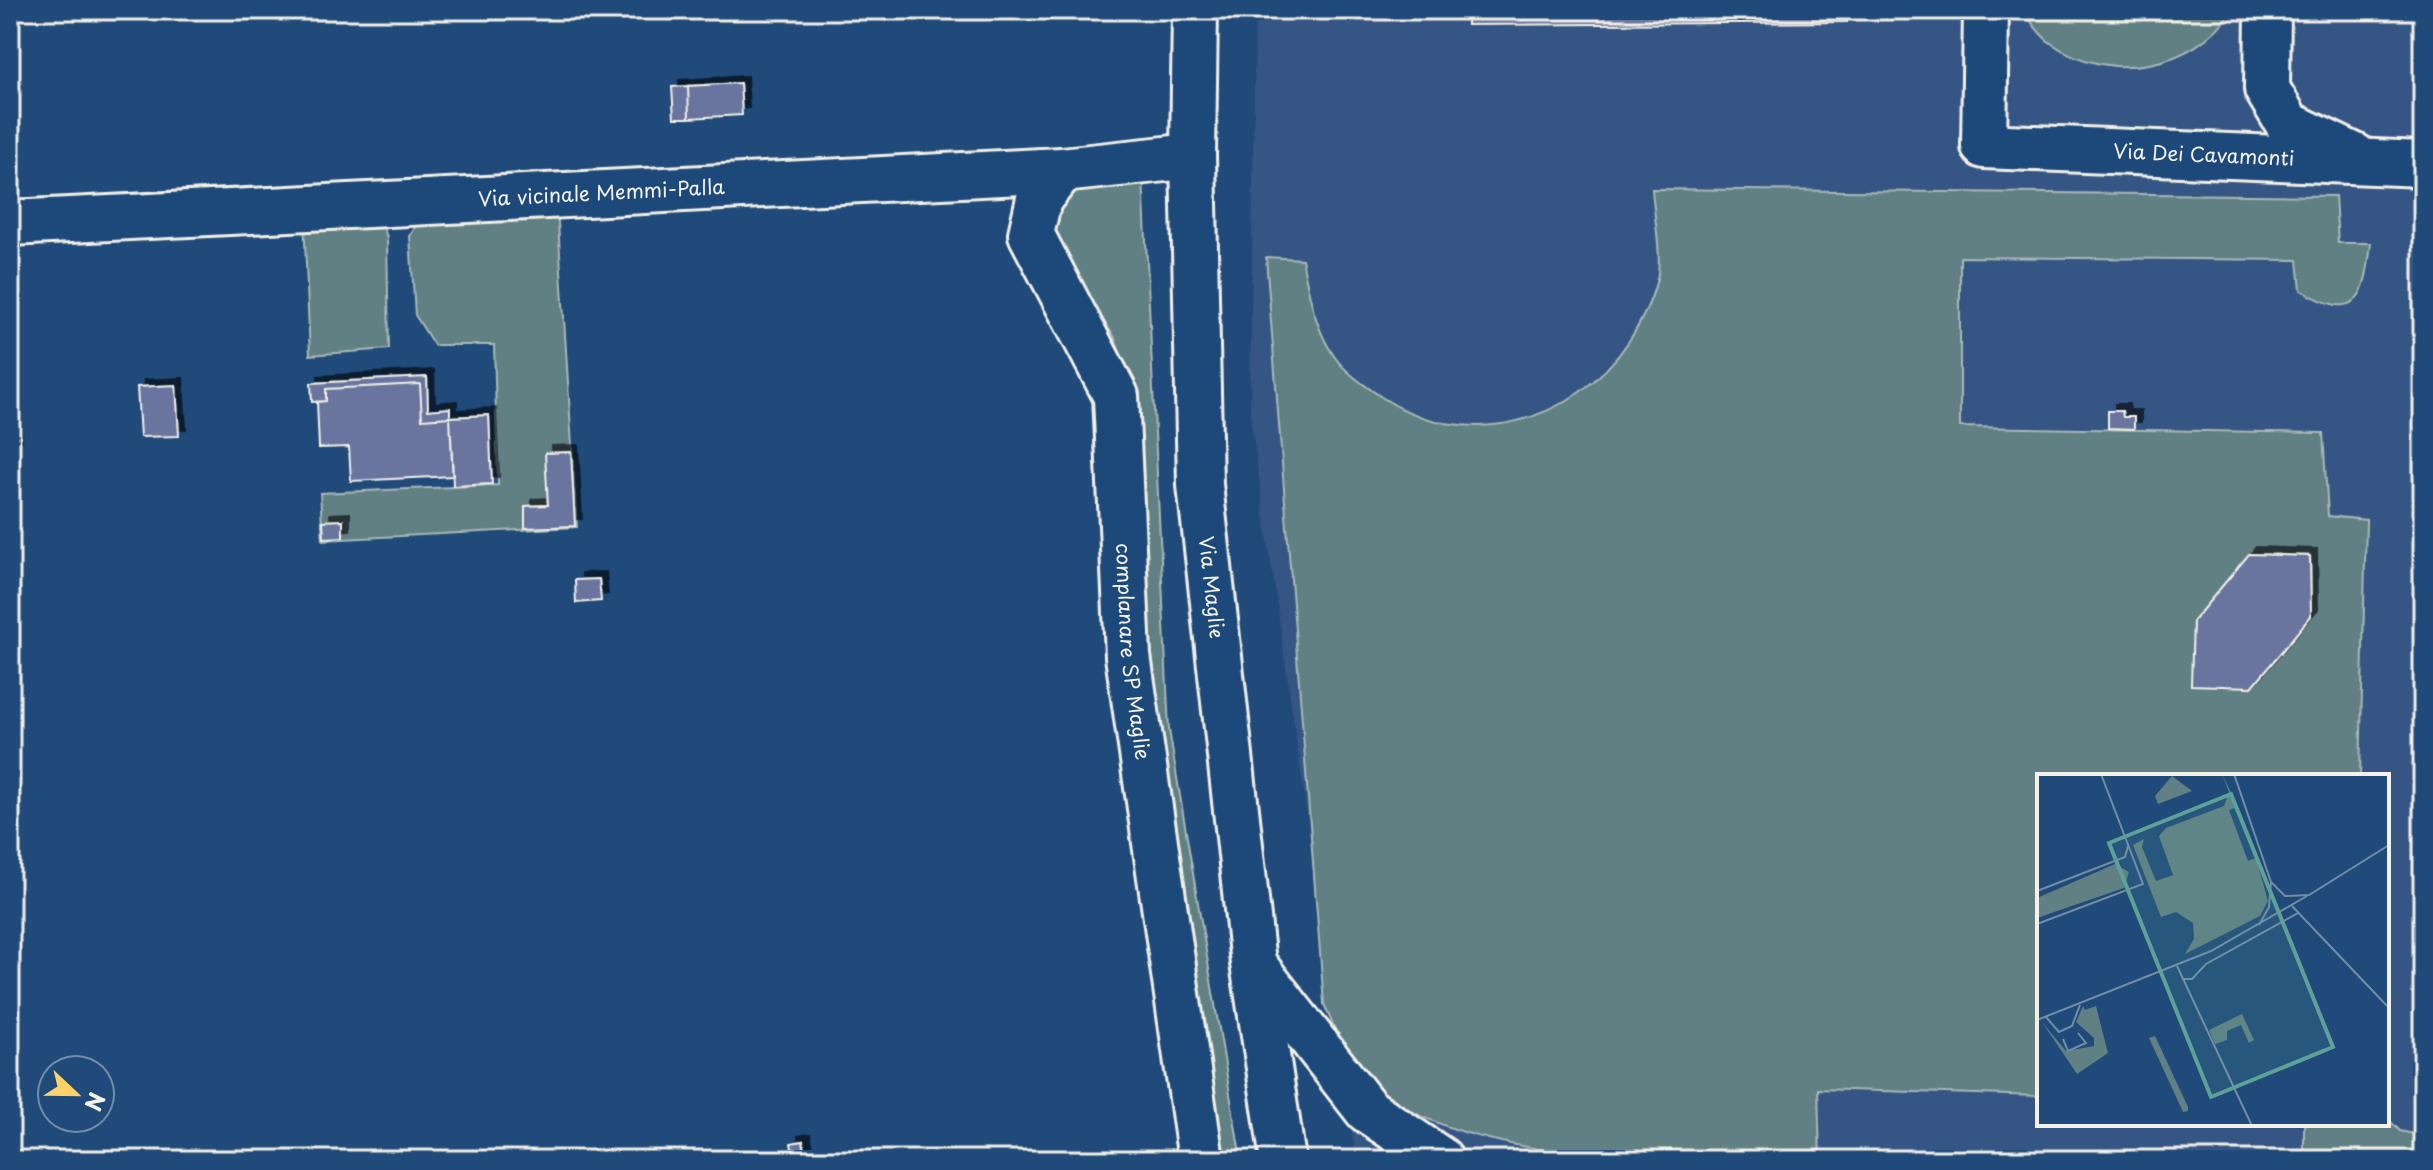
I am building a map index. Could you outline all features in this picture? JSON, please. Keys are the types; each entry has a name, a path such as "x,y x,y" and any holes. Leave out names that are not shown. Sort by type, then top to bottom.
{"street":[{"name":"Via Maglie","path":"1195,10 1193,156 1200,485 1253,963 1283,1160"},
{"name":"Via Dei Cavamonti","path":"1986,10 1984,146 2423,164"},
{"path":"2268,10 2267,89 2288,124 2372,164"},
{"name":"Via vicinale Memmi-Palla","path":"10,223 1062,170 1193,156"},
{"name":"complanare SP Maglie","path":"1062,170 1039,199 1031,234 1116,396 1128,656 1201,1160"},
{"path":"1253,963 1367,1110 1441,1160"}],"shaded area":[{"path":"1255,10 2423,10 2423,1160 1356,1160 1250,414"}],"green space":[{"path":"2023,10 2232,10 2216,30 2196,46 2174,57 2149,64 2124,66 2074,56 2047,40"},
{"path":"1143,176 1169,730 1241,1160 1218,1160 1151,705 1131,383 1114,336 1045,240 1047,224 1072,188"},
{"path":"1652,189 2335,196 2338,243 2371,243 2361,291 2347,305 2335,305 2301,290 2298,260 1960,257 1960,427 2323,433 2328,516 2366,520 2360,774 2037,774 2037,1096 1818,1089 1820,1160 1649,1159 1589,1155 1530,1148 1474,1135 1422,1117 1368,1082 1346,1051 1329,1016 1324,1004 1266,257 1302,259 1313,309 1327,345 1361,383 1413,413 1447,423 1481,426 1515,421 1548,410 1578,393 1606,370 1634,334 1650,300 1658,274"},
{"path":"557,206 577,527 323,540 320,493 498,485 494,345 434,345 415,315 410,236 425,210"},
{"path":"378,215 387,237 389,349 310,355 304,219"},
{"path":"2389,1120 2400,1131 2423,1136 2423,1160 2304,1160 2304,1126 2389,1126"}],"building":[{"path":"1467,10 1847,10 1847,22 1467,25"},
{"path":"740,83 742,115 689,118 688,86"},
{"path":"688,86 689,118 674,118 672,87"},
{"path":"427,377 428,410 450,408 450,417 422,419 420,384 326,389 326,401 312,402 311,383"},
{"path":"420,384 422,419 450,417 453,476 351,481 349,447 319,448 317,402 326,401 326,389"},
{"path":"176,385 179,436 140,437 137,387"},
{"path":"10,388 15,448 10,448"},
{"path":"2108,411 2122,411 2123,417 2134,417 2134,429 2108,428"},
{"path":"489,415 492,484 453,486 450,417"},
{"path":"571,452 575,526 525,528 525,506 548,505 545,453"},
{"path":"343,520 343,537 324,538 323,521"},
{"path":"2249,554 2310,556 2311,616 2252,687 2191,685 2193,621"},
{"path":"599,579 601,601 576,603 575,580"},
{"path":"803,1141 807,1160 794,1160 791,1143"}]}
